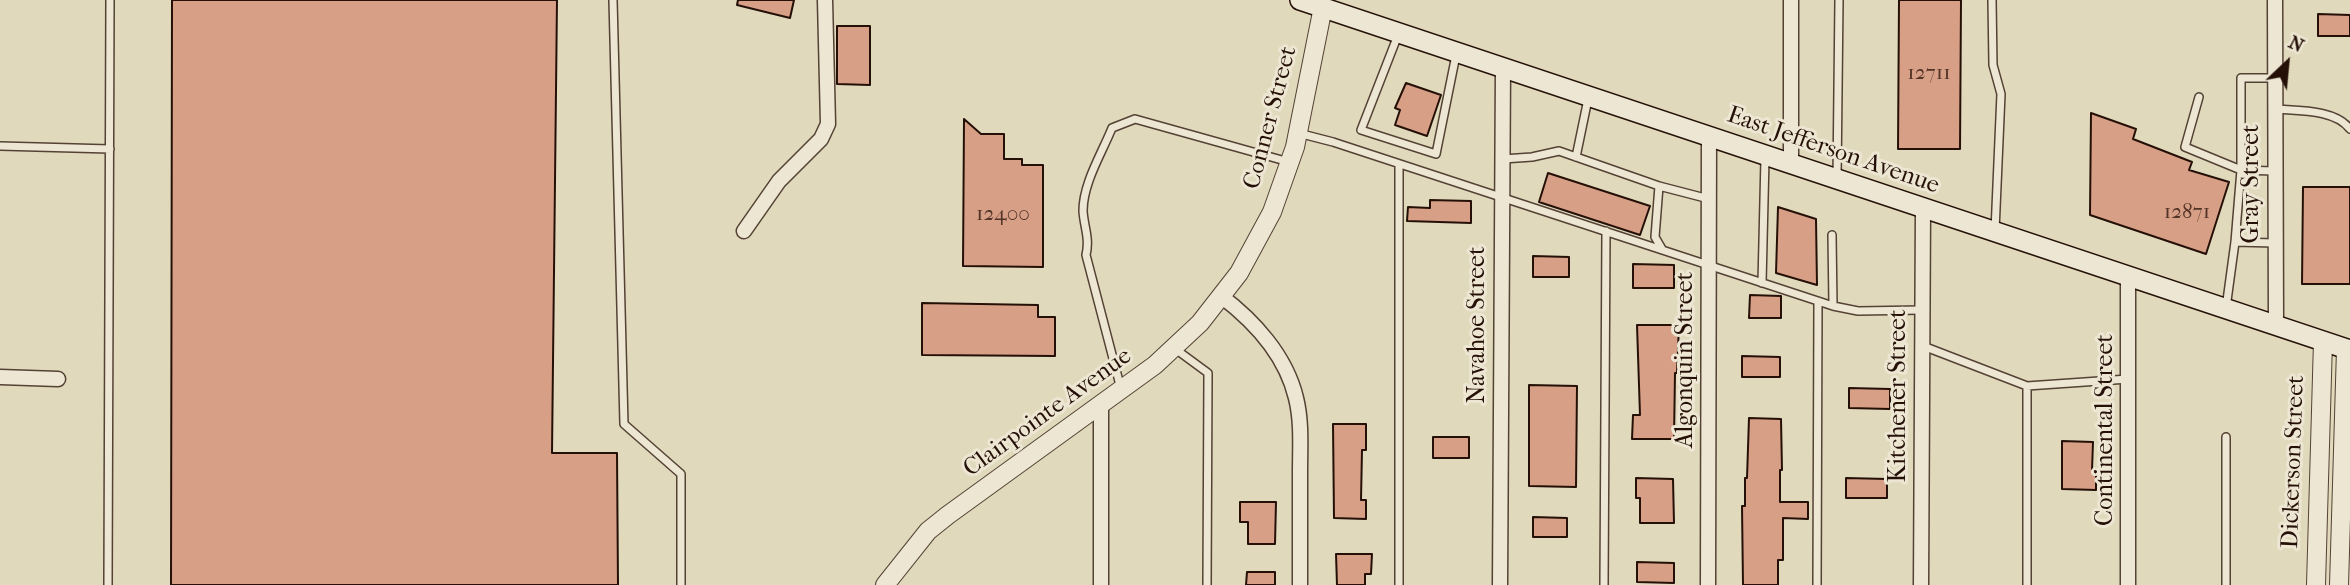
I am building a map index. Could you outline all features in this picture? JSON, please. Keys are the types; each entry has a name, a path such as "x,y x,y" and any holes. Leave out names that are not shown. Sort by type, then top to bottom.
{"main road":[{"name":"East Jefferson Avenue","path":"1300,0 1323,4 1399,32 2348,350"}],"street":[{"path":"744,231 779,181 821,138 828,124 825,0"},
{"path":"1791,0 1791,162"},
{"name":"Gray Street","path":"2275,0 2276,325"},
{"name":"Conner Street","path":"1221,296 1239,273 1272,212 1298,132 1323,4"},
{"name":"Navahoe Street","path":"1500,585 1503,66"},
{"name":"Algonquin Street","path":"1708,585 1709,135"},
{"name":"Kitchener Street","path":"1921,585 1923,207"},
{"name":"Continental Street","path":"2128,276 2128,585"},
{"path":"1221,296 1245,314 1281,361 1296,396 1300,423 1300,585"},
{"name":"Clairpointe Avenue","path":"885,585 928,531 1155,365 1200,323 1221,296"},
{"name":"Dickerson Street","path":"2316,585 2323,341"},
{"name":"Dickerson Street","path":"2339,585 2346,483 2348,350"},
{"path":"0,377 58,379"},
{"path":"1101,405 1101,585"}],"lane":[{"path":"108,585 110,0"},
{"path":"613,0 624,424 681,474 681,585"},
{"path":"1837,178 1839,0"},
{"path":"1992,0 1993,65 2001,94 1995,232"},
{"path":"1399,32 1361,131 1436,154 1457,51"},
{"path":"2226,308 2241,170 2241,78 2275,78"},
{"path":"1576,157 1589,95"},
{"path":"2199,97 2185,146 2241,170 2274,171"},
{"path":"2274,109 2320,114 2346,123 2350,129"},
{"path":"1121,390 1086,254 1089,241 1083,211 1089,184 1112,128 1135,119 1289,162"},
{"path":"1298,132 1833,306 1858,311 1923,310"},
{"path":"0,146 110,149"},
{"path":"1502,159 1532,157 1559,151 1659,186 1709,199"},
{"path":"1762,284 1765,154"},
{"path":"1399,165 1399,585"},
{"path":"1659,186 1656,237 1662,249"},
{"path":"1604,585 1606,231"},
{"path":"1832,235 1833,306"},
{"path":"2235,242 2275,243"},
{"path":"1817,585 1818,301"},
{"path":"1922,346 2027,386 2128,379"},
{"path":"1174,348 1208,373 1207,585"},
{"path":"2027,386 2027,585"},
{"path":"2226,437 2226,585"},
{"path":"2318,478 2346,483"}],"building":[{"path":"172,0 557,0 552,453 617,453 618,585 171,585"},
{"path":"738,0 794,0 790,18 737,5"},
{"path":"1899,0 1961,0 1960,149 1898,149"},
{"path":"2318,14 2350,15 2350,36 2318,36"},
{"path":"837,26 870,26 870,85 837,84"},
{"path":"1406,83 1441,95 1427,136 1395,125 1400,110 1395,108"},
{"path":"2091,113 2136,129 2133,139 2192,162 2189,170 2229,182 2206,254 2090,215"},
{"path":"964,119 981,134 1004,134 1004,159 1022,159 1022,165 1043,165 1043,267 963,266"},
{"path":"1548,173 1650,206 1640,235 1539,202"},
{"path":"2303,187 2350,187 2350,284 2302,284"},
{"path":"1430,200 1471,201 1471,223 1407,221 1408,207 1430,208"},
{"path":"1778,207 1816,219 1817,285 1776,273"},
{"path":"1533,256 1569,257 1569,277 1533,277"},
{"path":"1633,264 1674,265 1674,288 1633,288"},
{"path":"1750,295 1781,296 1781,318 1749,318"},
{"path":"922,303 1038,305 1038,317 1055,317 1055,356 922,355"},
{"path":"1637,325 1679,325 1674,439 1632,439 1633,415 1640,415"},
{"path":"1742,356 1780,357 1780,377 1742,377"},
{"path":"1529,385 1577,386 1576,487 1529,486"},
{"path":"1849,388 1890,389 1890,409 1849,408"},
{"path":"1749,418 1781,419 1780,502 1808,502 1808,519 1783,518 1783,560 1778,560 1778,585 1743,585 1742,506 1745,506"},
{"path":"1333,424 1366,424 1366,450 1362,450 1361,500 1366,500 1366,519 1334,518"},
{"path":"1433,437 1469,437 1469,458 1433,458"},
{"path":"2062,441 2093,442 2092,470 2096,470 2096,490 2062,489"},
{"path":"1636,478 1673,479 1674,523 1640,523 1640,498 1636,498"},
{"path":"1846,478 1887,479 1887,498 1846,498"},
{"path":"1240,502 1276,502 1275,544 1248,544 1248,522 1240,522"},
{"path":"1533,517 1567,518 1567,537 1533,537"},
{"path":"1336,554 1372,554 1371,574 1365,574 1365,585 1337,585"},
{"path":"1637,562 1674,563 1674,583 1637,582"},
{"path":"1247,572 1275,572 1275,585 1246,585"}]}
